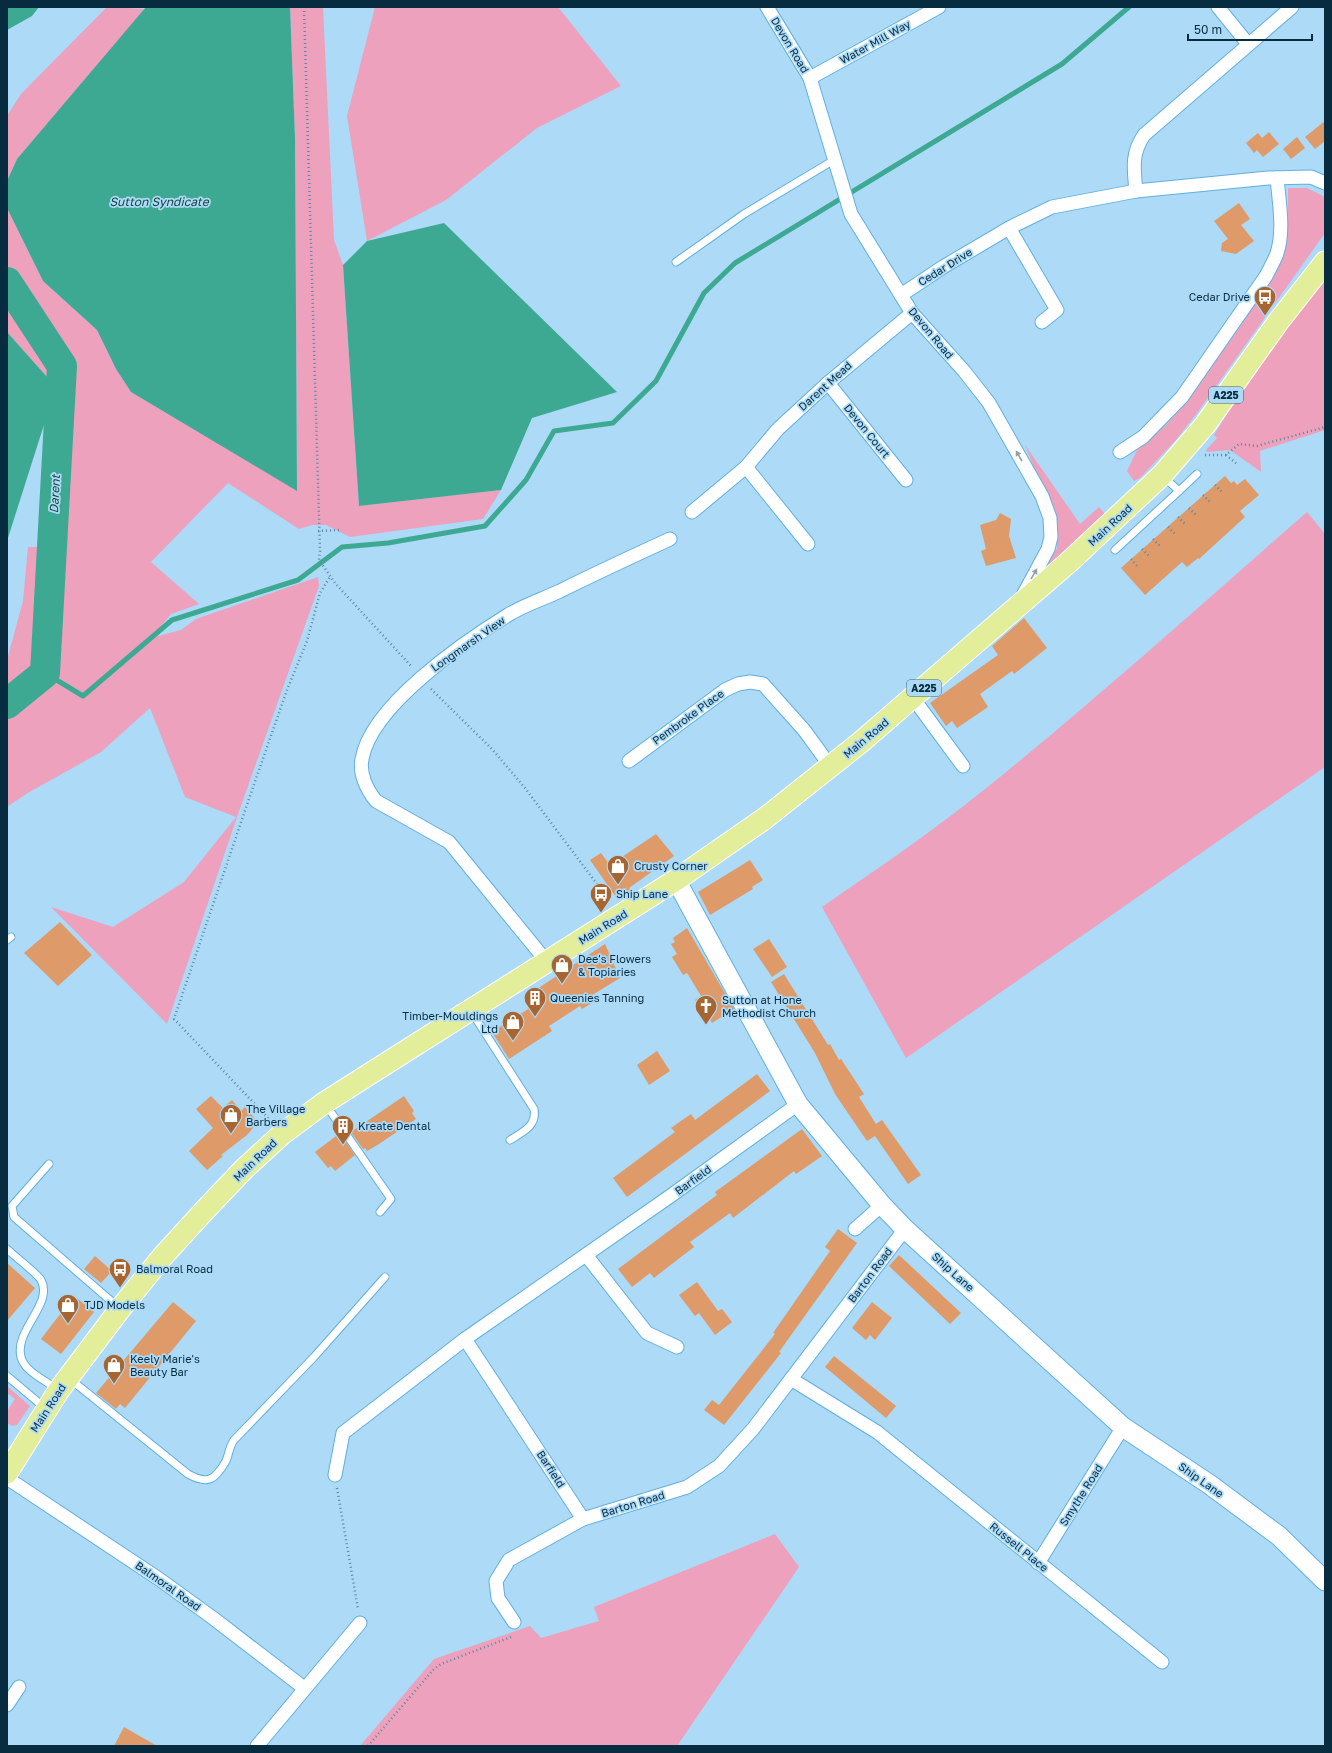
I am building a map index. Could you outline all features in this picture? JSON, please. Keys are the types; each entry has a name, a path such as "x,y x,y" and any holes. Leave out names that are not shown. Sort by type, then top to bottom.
{"main road":[{"name":"Main Road","path":"7,1473 63,1384 120,1309 163,1256 244,1170 282,1134 324,1103 470,1009 621,916 676,880 764,819 831,767 1016,609 1162,475 1186,449 1205,425 1278,322 1325,262"}],"street":[{"name":"Devon Road","path":"767,7 810,78 851,214 912,313 964,371 988,403 1042,496 1050,518 1051,537 1048,549 1016,609"},
{"name":"Water Mill Way","path":"810,78 939,7"},
{"path":"1218,7 1248,44"},
{"path":"1136,191 1133,170 1134,155 1138,144 1144,135 1292,7"},
{"name":"Cedar Drive","path":"901,294 1009,228 1052,207 1136,191 1277,178 1311,177 1325,183"},
{"path":"1120,452 1144,437 1182,397 1266,276 1276,255 1279,238 1280,220 1277,178"},
{"path":"1009,228 1057,310 1042,322"},
{"name":"Darent Mead","path":"692,512 746,467 778,429 828,383 912,313"},
{"name":"Devon Court","path":"828,383 906,480"},
{"path":"746,467 808,544"},
{"name":"Longmarsh View","path":"547,962 449,842 376,801 368,791 363,775 362,760 372,733 385,715 422,677 438,663 509,614 670,539"},
{"name":"Pembroke Place","path":"629,761 725,690 738,684 750,682 763,684 804,730 831,767"},
{"path":"913,698 963,766"},
{"name":"Ship Lane","path":"676,880 798,1104 882,1205 905,1229 1123,1427 1209,1484 1279,1536 1325,1581"},
{"name":"Barfield","path":"335,1475 343,1433 465,1340 798,1104"},
{"path":"855,1229 882,1205"},
{"name":"Barton Road","path":"514,1622 498,1598 496,1581 509,1560 583,1519 687,1487 719,1466 753,1429 905,1229"},
{"path":"586,1255 647,1333 678,1347"},
{"name":"Barfield","path":"465,1340 583,1519"},
{"name":"Russell Place","path":"791,1379 877,1432 1162,1662"},
{"name":"Smythe Road","path":"1038,1563 1123,1427"},
{"name":"Balmoral Road","path":"7,1478 165,1583 304,1688"},
{"path":"257,1746 304,1688 360,1623"},
{"path":"7,1705 19,1687"}],"lane":[{"path":"676,262 744,214 835,164"},
{"path":"1115,550 1197,474"},
{"path":"1162,475 1179,491"},
{"path":"470,1009 534,1109 534,1121 530,1128 510,1140"},
{"path":"324,1103 391,1199 380,1212"},
{"path":"49,1164 12,1206 14,1217 120,1309"},
{"path":"7,1250 41,1279 44,1290 39,1307 25,1331 21,1343 21,1357 31,1371 63,1384 188,1474 199,1480 208,1481 226,1460 228,1450 234,1440 314,1357 385,1277"},
{"path":"7,1376 46,1409"}],"path":[{"path":"304,7 318,531 320,551 319,560 327,574 422,677 492,749 526,788 621,916"},
{"path":"1226,455 1239,444 1257,446 1325,427"},
{"path":"1186,449 1195,454 1226,455 1237,464"},
{"path":"1214,485 1222,492"},
{"path":"1203,495 1210,502"},
{"path":"1189,508 1196,515"},
{"path":"1178,517 1185,524"},
{"path":"1168,527 1174,534"},
{"path":"318,531 341,530"},
{"path":"1153,539 1160,546"},
{"path":"1142,549 1149,556"},
{"path":"1131,559 1138,567"},
{"path":"282,1134 174,1019 287,690 307,641 320,593 330,577"},
{"path":"335,1475 360,1623"},
{"path":"368,1746 433,1670 441,1664 511,1637 514,1622"}],"shaded area":[{"path":"107,7 145,9 17,159 7,181 7,116 21,94"},
{"path":"290,7 323,7 334,240 343,265 359,506 501,490 483,519 350,537 326,525 312,525 299,529 228,483 151,562 199,604 171,614 151,638 181,630 196,619 318,577 319,586 237,817 167,1024 51,907 113,927 184,882 236,817 185,797 150,708 101,752 26,794 7,807 7,660 23,601 28,547 63,547 75,382 56,387 7,332 7,208 43,281 97,330 116,369 131,392 297,490 295,138"},
{"path":"375,7 558,7 621,86 537,128 446,200 367,241 347,116"},
{"path":"1288,188 1307,188 1325,197 1325,233 1197,413 1175,441 1140,478 1134,481 1127,471 1137,450 1166,425 1182,407 1267,283 1280,258 1288,221"},
{"path":"1325,280 1325,430 1260,451 1261,472 1230,450 1207,452 1206,450 1217,438 1214,435 1260,361"},
{"path":"1025,445 1080,524 1099,507 1105,514 1041,572 1057,549 1057,520 1047,491 1035,470"},
{"path":"1307,512 1325,534 1325,767 906,1058 822,907 938,826 1060,728"},
{"path":"7,1386 30,1406 17,1425 12,1426 7,1423 7,1411 15,1399 7,1393"},
{"path":"775,1534 799,1567 677,1746 360,1746 434,1659 530,1626 541,1638 599,1621 594,1607"}],"water":[{"path":"7,7 39,7 32,16 7,30"},
{"name":"Sutton Syndicate","path":"146,7 290,7 295,138 297,491 131,392 116,369 97,330 43,281 7,208 7,181 17,159"},
{"path":"444,223 617,392 532,418 501,490 359,506 343,265 367,241"},
{"path":"7,332 56,387 7,541"}],"building":[{"path":"1325,121 1325,141 1315,149 1305,137"},
{"path":"1269,132 1279,144 1263,157 1257,150 1254,153 1246,143 1258,133 1262,138"},
{"path":"1297,137 1305,148 1291,159 1283,149"},
{"path":"1239,203 1250,219 1241,225 1254,241 1236,254 1221,251 1222,243 1228,239 1214,221"},
{"path":"1225,476 1231,483 1234,481 1237,485 1245,479 1259,495 1240,511 1245,517 1199,559 1198,558 1187,567 1182,562 1145,595 1121,568"},
{"path":"1000,513 1011,519 1009,536 1016,558 986,566 981,551 986,549 980,525 996,520"},
{"path":"1024,618 1047,648 1014,674 1012,671 980,694 988,707 957,728 952,721 946,726 930,703 998,655 992,646"},
{"path":"656,834 674,856 629,888 631,891 618,900 590,860 601,853 610,865"},
{"path":"750,860 763,880 752,887 753,889 710,915 698,892"},
{"path":"60,922 92,955 58,986 24,953"},
{"path":"687,928 734,1009 712,1023 707,1014 705,1016 695,1000 701,996 687,973 683,975 672,957 677,954 671,944 675,942 673,938"},
{"path":"769,939 787,967 772,977 753,949"},
{"path":"605,944 620,978 589,997 592,1003 582,1009 580,1006 549,1026 552,1031 509,1059 492,1032 544,999 537,989"},
{"path":"784,974 828,1045 830,1044 839,1060 841,1059 864,1094 859,1097 876,1124 882,1120 921,1175 908,1184 875,1136 867,1141 835,1094 815,1053 771,982"},
{"path":"657,1051 670,1071 649,1085 637,1065"},
{"path":"757,1074 770,1091 627,1197 613,1178 675,1132 671,1128 691,1114 695,1120"},
{"path":"211,1096 223,1108 232,1100 241,1111 245,1107 258,1122 247,1135 221,1155 223,1156 207,1170 189,1151 213,1128 196,1109"},
{"path":"404,1096 414,1111 412,1113 416,1119 367,1151 365,1148 363,1149 351,1132"},
{"path":"802,1129 822,1156 796,1174 794,1171 733,1218 730,1213 690,1242 694,1247 654,1278 650,1273 632,1287 618,1269 717,1195 715,1192"},
{"path":"340,1133 355,1155 335,1171 331,1166 328,1168 315,1152"},
{"path":"838,1229 857,1243 779,1352 781,1353 724,1425 704,1410 712,1400 719,1405 775,1334 773,1333 830,1251 825,1247"},
{"path":"899,1255 961,1313 950,1324 889,1266"},
{"path":"95,1256 112,1271 101,1283 84,1269"},
{"path":"7,1263 35,1288 7,1321"},
{"path":"697,1282 718,1311 722,1309 732,1322 715,1335 699,1313 695,1316 679,1295"},
{"name":"TJD Models","path":"74,1296 94,1312 61,1354 41,1339"},
{"path":"173,1302 196,1321 125,1408 120,1404 116,1409 96,1393"},
{"path":"872,1302 892,1318 875,1340 870,1335 866,1340 852,1328"},
{"path":"834,1356 896,1406 886,1418 825,1367"},
{"path":"124,1727 157,1746 114,1746"}],"waterway":[{"path":"45,673 83,696 172,620 298,580 342,547 388,543 485,526 526,480 554,431 613,423 656,381 704,293 735,263 1062,64 1129,7"},
{"name":"Darent","path":"7,282 62,366 45,673 7,704"}],"place":[{"name":"Cedar Drive","path":"1265,316"},
{"name":"Crusty Corner","path":"618,886"},
{"name":"Ship Lane","path":"601,914"},
{"name":"Dee's Flowers & Topiaries","path":"562,984"},
{"name":"Queenies Tanning","path":"535,1018"},
{"name":"Sutton at Hone Methodist Church","path":"706,1026"},
{"name":"Timber-Mouldings Ltd","path":"513,1042"},
{"name":"The Village Barbers","path":"231,1134"},
{"name":"Kreate Dental","path":"343,1146"},
{"name":"Balmoral Road","path":"120,1288"},
{"name":"TJD Models","path":"68,1324"},
{"name":"Keely Marie's Beauty Bar","path":"114,1384"}]}
